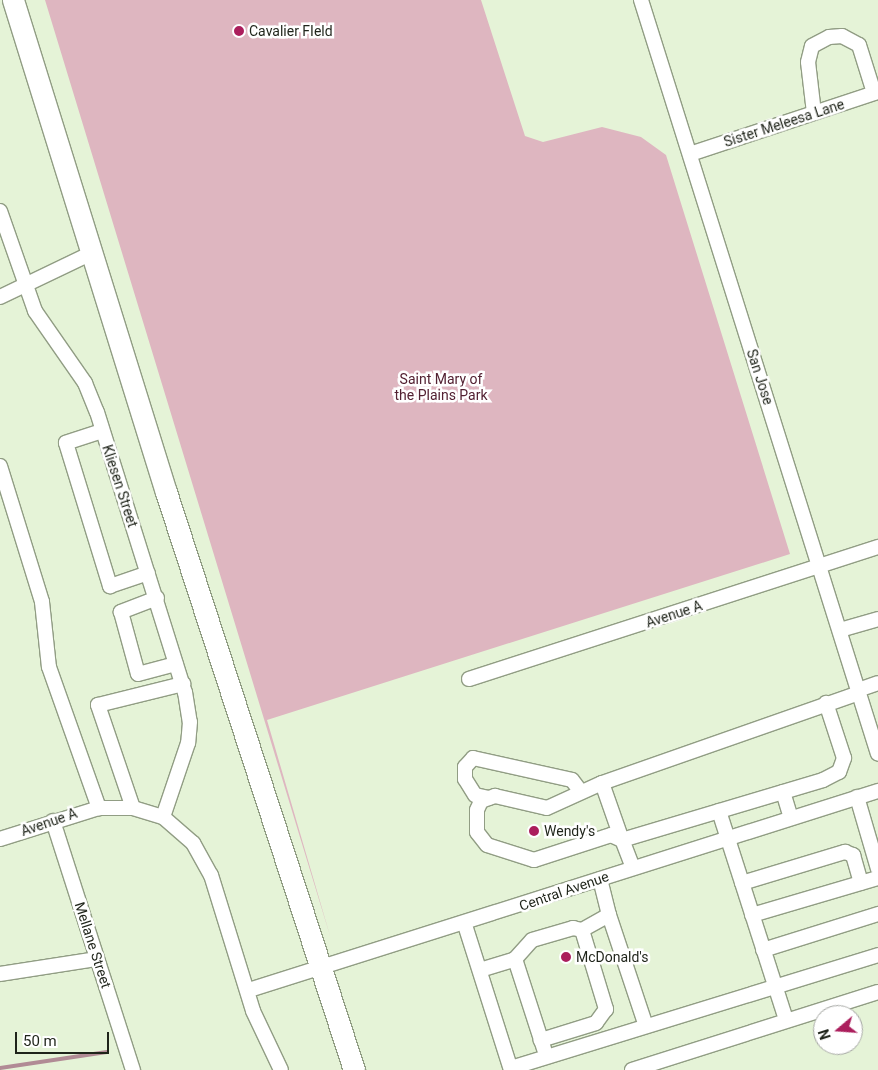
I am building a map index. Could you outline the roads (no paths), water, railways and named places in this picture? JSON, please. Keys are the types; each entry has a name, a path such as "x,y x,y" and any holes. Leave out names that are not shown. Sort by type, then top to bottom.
{"highway":[{"path":"13,0 92,253 354,1070"}],"street":[{"name":"San Jose","path":"641,0 878,754"},
{"path":"814,113 808,62 812,46 829,37 851,38 858,45 876,93"},
{"name":"Sister Meleesa Lane","path":"690,154 876,93"},
{"name":"Kliesen Street","path":"1,221 22,284 35,311 84,383 102,431 157,598 183,684 190,722 178,777 163,817"},
{"path":"0,297 22,284 92,253"},
{"path":"102,431 66,443 110,586 148,573"},
{"path":"0,466 42,602 49,667 99,808"},
{"name":"Avenue A","path":"469,679 878,547"},
{"path":"157,598 121,612 138,674 176,664"},
{"path":"840,630 878,619"},
{"path":"581,792 572,780 472,758 465,767 465,779 475,795 548,808 602,783 878,683"},
{"path":"133,808 98,705 183,684"},
{"path":"489,798 481,801 475,820 487,846 534,860 592,838 611,835 622,840 823,780 844,767 826,703"},
{"path":"602,783 632,868"},
{"name":"Central Avenue","path":"250,990 465,925 632,868 878,791"},
{"path":"783,792 791,818"},
{"path":"857,798 878,869"},
{"name":"Avenue A","path":"0,839 99,808 133,808 163,817"},
{"path":"718,811 786,1020"},
{"path":"163,817 194,843 211,875 250,990 253,1011 281,1070"},
{"name":"Mellane Street","path":"53,821 133,1070"},
{"path":"742,882 845,852 853,855 861,883"},
{"path":"752,915 878,878"},
{"path":"600,879 609,915 646,1026"},
{"path":"764,950 878,914"},
{"path":"480,970 515,960 532,940 573,928 582,930 609,915"},
{"path":"465,925 511,1069 775,985 878,955"},
{"path":"541,1040 596,1023 606,1009 582,930"},
{"path":"0,974 97,959"},
{"path":"515,960 546,1057"},
{"path":"632,1070 878,992"}],"waterway":[{"path":"0,1068 107,1052"}],"place":[{"name":"Cavalier FIeld","path":"239,31"},
{"name":"Wendy's","path":"534,831"},
{"name":"McDonald's","path":"566,957"}],"park label":[{"name":"Saint Mary of the Plains Park","path":"441,388"}]}
